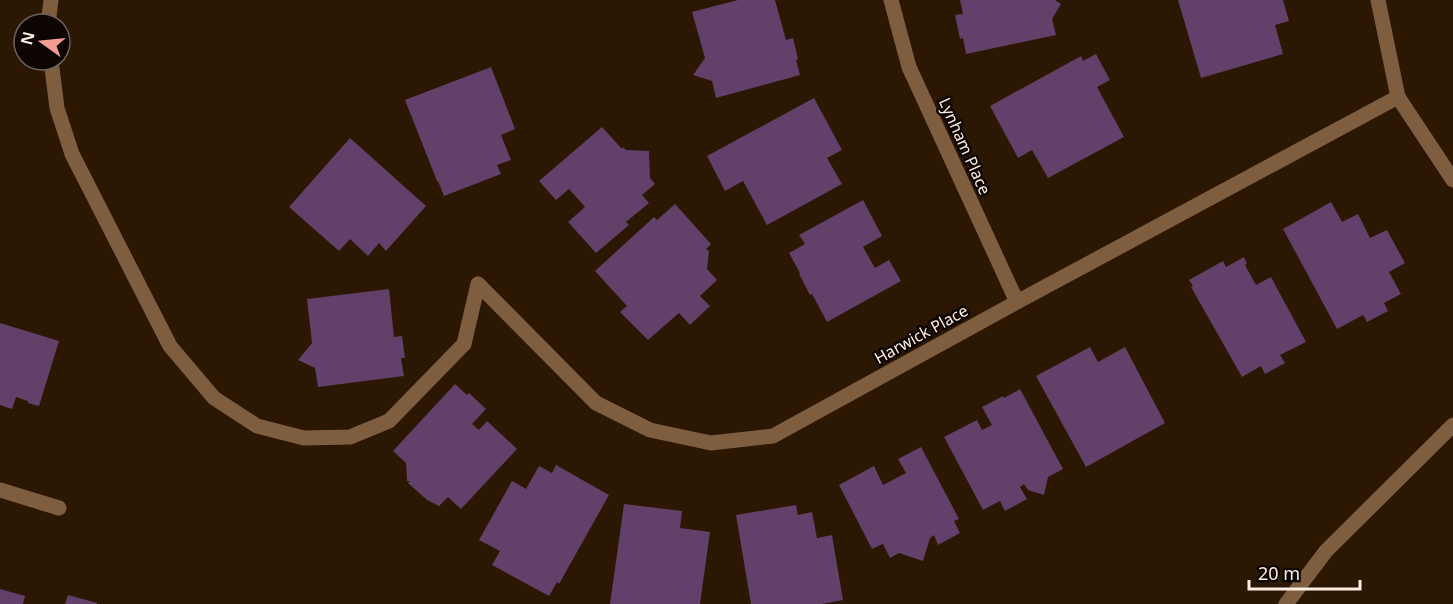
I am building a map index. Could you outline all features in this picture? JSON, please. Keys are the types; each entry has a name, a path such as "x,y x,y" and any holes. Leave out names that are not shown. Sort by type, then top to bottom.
{"street":[{"name":"Lynham Place","path":"891,0 909,67 1017,302"},
{"path":"1378,0 1398,98 1453,180"},
{"name":"Harwick Place","path":"52,72 57,108 72,154 170,346 214,398 257,426 304,438 350,437 389,421 464,344 478,284 596,403 650,430 711,443 773,436 1398,98"},
{"path":"1286,604 1326,551 1453,425"},
{"path":"0,490 59,508"}],"building":[{"path":"738,0 775,0 786,40 793,38 800,75 716,98 712,81 693,75 705,58 692,12"},
{"path":"960,0 1055,0 1061,4 1052,19 1056,35 966,54 955,15 963,14"},
{"path":"1178,0 1283,0 1289,21 1275,25 1283,54 1201,78"},
{"path":"1096,54 1110,80 1097,87 1124,137 1048,178 1032,150 1018,158 990,106 1081,56 1083,61"},
{"path":"491,67 515,129 501,135 511,160 497,165 501,174 444,196 405,100"},
{"path":"814,98 842,150 827,158 842,184 767,225 743,181 725,191 707,156"},
{"path":"602,127 622,149 623,147 626,150 649,151 650,178 655,184 642,195 649,203 626,222 629,225 596,253 568,222 585,207 569,189 556,200 539,181"},
{"path":"350,138 426,206 386,251 379,243 368,256 350,239 339,251 289,207"},
{"path":"863,200 882,236 863,247 875,268 889,260 901,281 827,322 812,294 810,295 789,253 805,244 799,235"},
{"path":"1331,202 1342,222 1358,214 1370,238 1387,230 1405,263 1389,272 1401,294 1384,303 1388,311 1367,322 1363,315 1337,329 1283,229"},
{"path":"675,204 711,244 706,249 709,251 707,269 717,280 700,296 710,306 690,325 679,313 648,340 620,312 627,306 595,271 654,217 657,220"},
{"path":"1244,257 1247,264 1245,265 1256,285 1271,277 1306,342 1280,355 1285,363 1265,374 1261,366 1242,377 1189,280 1223,261 1226,267"},
{"path":"389,289 394,337 402,336 405,358 401,358 404,376 318,387 315,368 298,360 312,343 307,299"},
{"path":"0,323 59,341 39,406 16,397 12,409 0,405"},
{"path":"1090,347 1098,362 1125,347 1165,423 1086,467 1036,376"},
{"path":"455,384 486,409 472,424 479,430 487,421 517,449 461,509 448,497 439,506 427,500 408,483 410,481 407,481 406,463 393,451"},
{"path":"1020,389 1063,469 1048,477 1044,495 1028,490 1024,484 1020,487 1027,499 1005,511 1000,501 983,510 944,437 977,420 982,430 992,425 982,407"},
{"path":"921,447 959,519 954,521 960,533 938,545 934,535 930,538 923,561 899,553 890,558 883,544 872,549 839,485 874,466 883,485 906,473 898,459"},
{"path":"556,465 609,495 559,584 557,582 549,596 492,565 500,551 479,540 512,481 526,489 539,466 552,473"},
{"path":"624,504 682,511 680,528 710,532 700,604 610,604"},
{"path":"796,505 798,515 812,512 817,538 832,535 843,600 822,604 751,604 736,515"},
{"path":"0,589 25,596 23,604 0,604"},
{"path":"68,595 97,603 97,604 65,604"}]}
